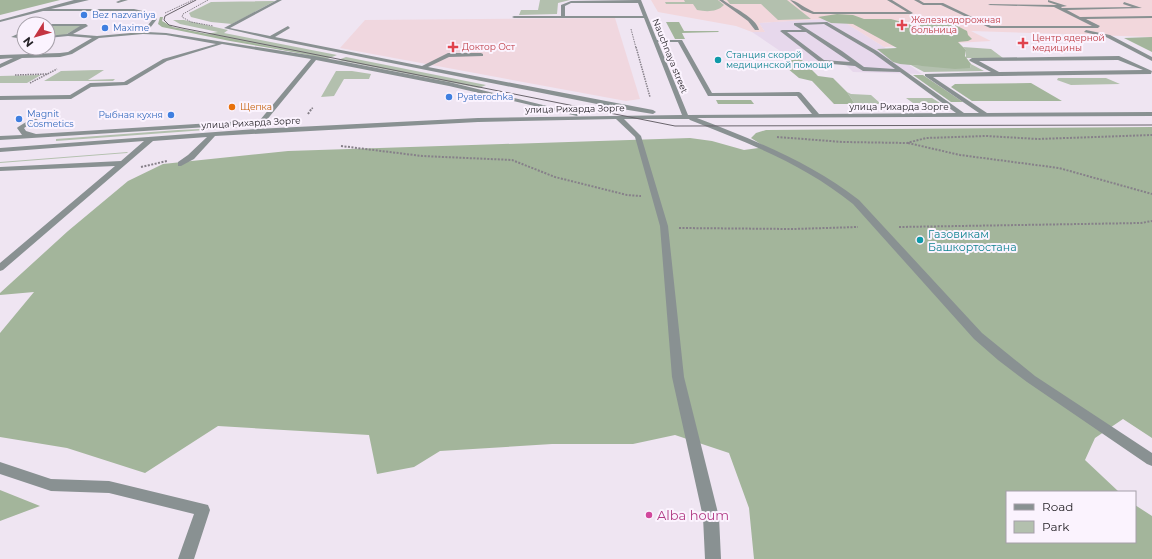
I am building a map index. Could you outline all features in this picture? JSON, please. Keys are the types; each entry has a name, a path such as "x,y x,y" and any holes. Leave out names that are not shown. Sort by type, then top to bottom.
{"street":[{"path":"0,21 79,0 87,0"},
{"path":"94,2 98,0"},
{"path":"118,2 126,0"},
{"path":"226,28 280,0"},
{"path":"721,0 730,9 750,20 757,28"},
{"path":"792,0 803,9 813,13 911,13 889,0"},
{"path":"916,0 923,4 942,4 990,27 1098,27 1055,6"},
{"path":"990,5 1065,6 1049,0"},
{"path":"563,17 563,5 571,2 640,1"},
{"name":"Nauchnaya street","path":"640,1 645,17 686,117"},
{"path":"1062,9 1140,8 1124,3"},
{"path":"1114,8 1139,17"},
{"path":"44,10 134,10 150,14 155,18 143,34"},
{"path":"514,17 645,17"},
{"path":"1077,18 1152,17"},
{"path":"899,71 863,70 840,52 796,24 825,23 875,52 899,71 964,116"},
{"path":"56,25 86,25 68,35"},
{"path":"226,28 622,107 686,117 752,142 794,161 823,176 856,202 973,331 1002,357 1031,379 1152,460"},
{"path":"271,38 288,28"},
{"path":"1073,28 1108,36 1152,59"},
{"path":"807,31 782,31 823,62 855,64"},
{"path":"56,36 68,35 98,37 166,34 221,44 233,44 449,84 591,117"},
{"path":"56,55 70,53 98,37"},
{"path":"656,41 680,41 710,95 799,94 818,117"},
{"path":"61,103 90,85 125,84 165,60 221,44"},
{"path":"422,68 448,55 481,55"},
{"path":"0,56 16,56"},
{"path":"0,66 21,56"},
{"path":"256,131 315,58"},
{"path":"998,74 972,60 1118,58 1151,72"},
{"path":"986,115 927,75 1151,72"},
{"path":"0,98 71,97"},
{"name":"улица Рихарда Зорге","path":"0,150 256,131 478,120 591,117 818,117 1152,114"},
{"path":"37,136 24,133 20,128 39,116"},
{"path":"618,117 638,136 664,226 678,377 710,517 713,559"},
{"path":"0,138 176,126 263,122"},
{"path":"181,164 191,157 213,134"},
{"path":"24,148 37,136"},
{"path":"0,268 152,138"},
{"path":"0,169 122,163"},
{"path":"0,468 51,485 109,487 203,510 186,559"}],"path":[{"path":"155,18 193,0 196,0"},
{"path":"208,0 183,14 182,17 191,22 226,28"},
{"path":"627,17 650,99"},
{"path":"14,75 48,74"},
{"path":"906,143 926,138 978,136 1038,139 1152,135"},
{"path":"776,137 843,142 906,143 960,155 1059,168 1152,194"},
{"path":"341,146 422,156 512,160 555,177 620,194 655,196"},
{"path":"135,169 191,157"},
{"path":"664,226 681,228 793,229 821,227 1125,223 1152,221"}],"shaded area":[{"path":"651,0 1152,0 1152,37 971,31 991,41 884,47 838,18 759,23 765,32 752,32 736,26 658,12"},
{"path":"615,18 640,99 626,101 340,48 365,20"},
{"path":"838,18 884,47 922,74 853,72 844,63 809,62 786,55 752,32 765,32 759,23"}],"green space":[{"path":"0,0 60,0 0,15"},
{"path":"540,0 570,0 558,3 557,14 519,15 521,10 538,10"},
{"path":"684,0 718,0 724,5 712,11 704,11 697,10 693,4 666,4 665,2 685,2"},
{"path":"727,0 787,0 811,19 778,20 761,4 730,4"},
{"path":"275,1 232,24 211,22 191,17 189,13 211,2"},
{"path":"837,14 853,15 864,19 891,19 920,27 920,21 940,17 967,31 968,35 972,39 958,42 966,50 965,56 971,64 970,68 955,69 900,64 893,62 877,49 897,48 853,24 831,23 818,17"},
{"path":"160,17 163,17 162,21 173,27 311,55 230,41 162,27 158,24"},
{"path":"173,20 184,20 228,30 224,33 337,55 327,59 205,34 218,32 180,24"},
{"path":"666,22 679,22 684,31 719,32 682,33 685,39 675,39"},
{"path":"56,26 81,26 65,35 56,36"},
{"path":"1152,37 1152,52 1124,38"},
{"path":"963,47 991,49 1003,58 966,58 966,50"},
{"path":"785,56 798,56 818,76 833,78 847,92 855,104 834,104 812,81 799,78 781,63 788,61"},
{"path":"346,57 486,85 479,88 338,60"},
{"path":"971,64 984,71 924,72 911,65 970,68"},
{"path":"104,70 88,80 115,79 113,81 44,81 61,71"},
{"path":"336,71 352,71 371,74 369,79 344,79 334,96 321,97"},
{"path":"41,75 27,83 0,83 0,76"},
{"path":"913,75 923,75 963,102 951,102"},
{"path":"1058,78 1106,78 1120,84 1071,85 1057,80"},
{"path":"1031,83 1062,101 972,101 951,87 955,84"},
{"path":"847,92 851,94 871,95 881,104 855,104"},
{"path":"906,98 932,98 940,103 913,103"},
{"path":"716,100 751,100 754,104 718,104"},
{"path":"246,127 56,141 56,139 178,130"},
{"path":"1152,127 1152,438 1123,419 1095,438 1085,460 1118,491 1006,491 1006,543 1136,543 1136,506 1152,516 1152,559 754,559 749,508 729,453 675,435 633,444 552,444 440,451 414,467 377,474 369,435 218,426 145,473 67,448 0,437 0,333 34,292 0,295 0,293 68,231 128,181 163,164 288,151 690,138 712,141 744,150 765,147 751,138 756,133 766,130"},
{"path":"128,152 127,153 0,163 0,162"},
{"path":"0,490 40,506 0,521"}],"tram line":[{"path":"196,0 165,16 164,20 169,25 182,28 675,126 1152,125"}],"place":[{"name":"Bez nazvaniya","path":"84,15"},
{"name":"Железнодорожная больница","path":"902,25"},
{"name":"Maxime","path":"105,28"},
{"name":"Центр ядерной медицины","path":"1023,43"},
{"name":"Доктор Ост","path":"453,47"},
{"name":"Станция скорой медицинской помощи","path":"718,60"},
{"name":"Pyaterochka","path":"449,97"},
{"name":"Щепка","path":"232,107"},
{"name":"Рыбная кухня","path":"171,115"},
{"name":"Magnit Cosmetics","path":"19,119"},
{"name":"Газовикам Башкортостана","path":"920,240"},
{"name":"Alba houm","path":"649,515"}]}
